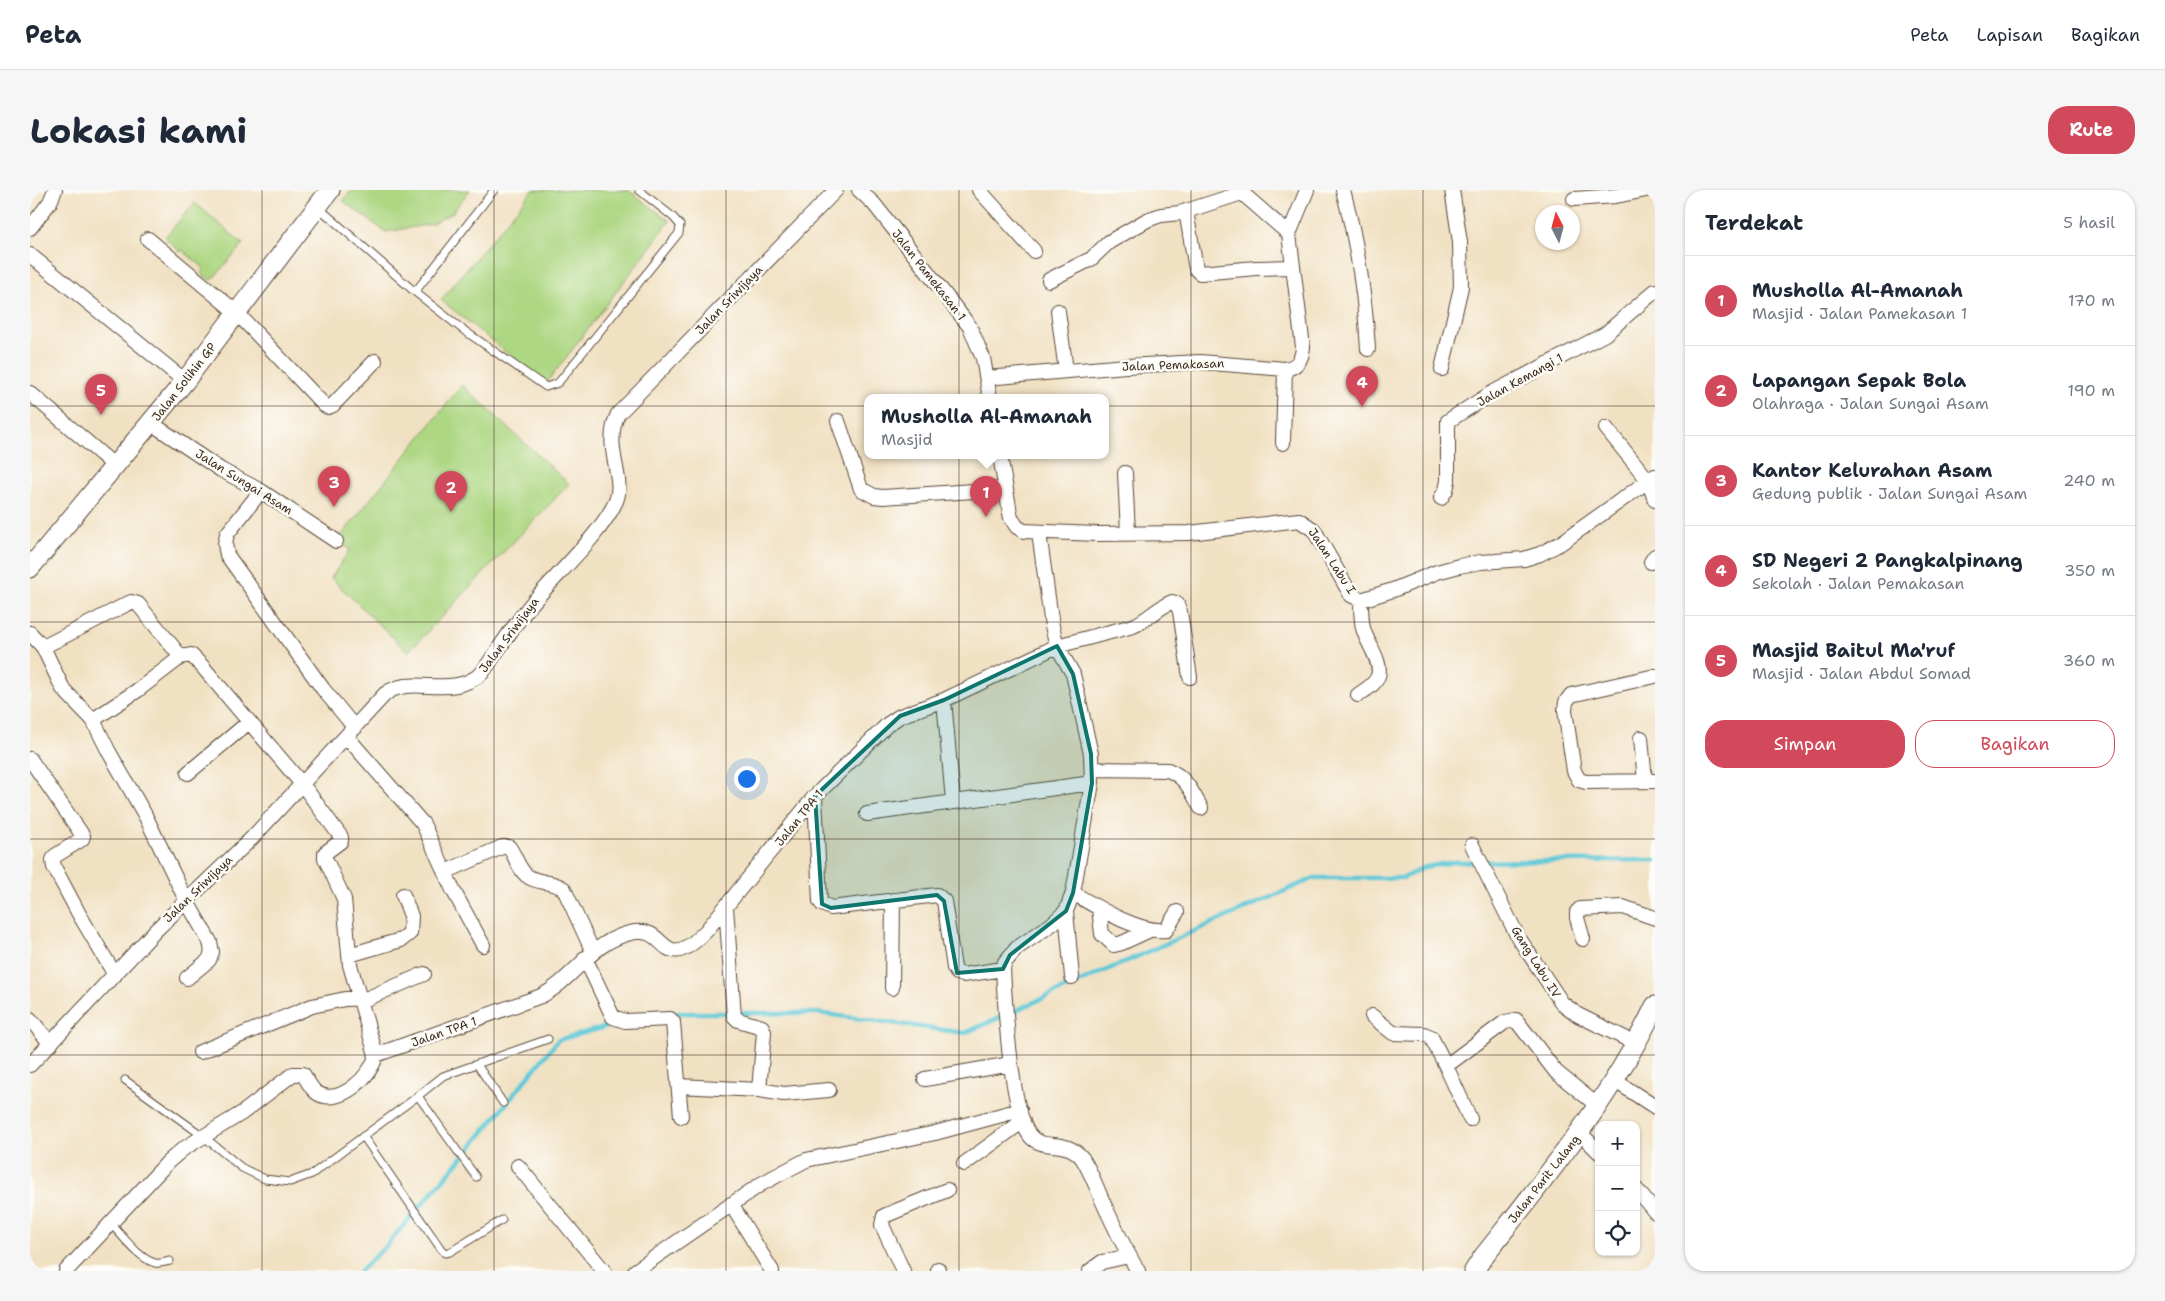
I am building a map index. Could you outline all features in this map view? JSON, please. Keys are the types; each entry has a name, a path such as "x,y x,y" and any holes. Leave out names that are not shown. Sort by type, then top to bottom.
{"main road":[{"name":"Jalan Solihin GP","path":"30,568 185,381 330,190"},
{"name":"Jalan Parit Lalang","path":"1474,1271 1580,1133 1637,1044 1655,1006"}],"street":[{"path":"30,228 50,202 55,190"},
{"name":"Jalan Sriwijaya","path":"30,1066 186,900 252,838 393,688 404,686 455,686 474,680 482,673 532,603 601,525 612,509 617,499 618,488 611,437 618,414 836,190"},
{"name":"Jalan Pamekasan 1","path":"859,190 874,204 970,327 983,358 989,394"},
{"path":"979,190 1034,251"},
{"path":"1283,443 1285,369 1296,366 1303,346 1289,234 1307,190"},
{"path":"1343,190 1362,277 1368,349"},
{"path":"1442,369 1461,287 1460,242 1452,190"},
{"path":"1574,199 1616,196 1646,190"},
{"path":"1049,280 1091,259 1109,242 1147,220 1186,211 1242,193 1289,234"},
{"path":"1186,211 1196,269 1200,273 1292,267"},
{"path":"148,239 237,313 328,407 333,405 375,361"},
{"path":"30,255 185,381"},
{"name":"Jalan Kemangi 1","path":"1441,498 1448,481 1448,421 1490,394 1605,334 1655,291"},
{"path":"1058,311 1066,371"},
{"name":"Jalan Pemakasan","path":"987,378 1200,362 1285,369"},
{"path":"30,393 116,466"},
{"path":"838,421 859,484 866,493 883,497 1004,488"},
{"name":"Jalan Sungai Asam","path":"151,423 221,470 261,491 336,541"},
{"path":"1606,428 1652,478 1655,500"},
{"path":"1000,459 1004,488 1011,518 1017,527 1024,531 1039,533 1052,626 1057,646 1073,674 1091,754 1092,776 1073,893 1066,911 1052,924 1017,948 1003,969 1011,1064 1021,1115 1029,1135 1036,1141 1068,1148 1078,1154 1083,1160 1138,1271"},
{"path":"1125,473 1128,533"},
{"name":"Jalan Labu I","path":"1039,533 1189,532 1299,520 1314,530 1351,595 1361,600 1459,566 1481,562 1524,559 1540,554 1561,543 1652,478"},
{"path":"261,491 227,534 226,554 323,689 351,732 423,824 445,872 483,944"},
{"path":"1358,695 1372,685 1378,678 1379,672 1378,664 1363,630 1361,600"},
{"path":"44,647 132,602 138,604 181,657"},
{"name":"Jalan TPA 1","path":"376,1055 541,996 560,984 589,955 622,936 642,932 650,935 669,950 677,952 686,949 706,931 815,796 888,724 900,716 944,700 1057,646 1133,626 1151,617 1166,604 1175,602 1180,612 1190,677"},
{"path":"30,633 44,647 63,689 93,720 145,815 186,900 210,942 212,952 209,960 187,978"},
{"path":"71,1270 123,1208 168,1162 203,1136 242,1113 293,1074 303,1074 315,1092 320,1094 341,1094 358,1084 368,1074 375,1062 376,1055 349,955 344,899 325,853 338,845 341,841 341,836 302,784 195,659 190,656 181,657 138,690 93,720"},
{"path":"1641,738 1650,781 1586,782 1579,780 1574,771 1566,702 1572,695 1579,692 1655,676"},
{"path":"944,700 953,801"},
{"path":"188,774 249,722"},
{"path":"30,759 83,836 82,839 55,856 53,860 54,867 115,975"},
{"path":"867,814 953,801 1092,776 1168,770 1183,779 1201,808"},
{"path":"815,796 820,901 822,904 831,908 937,895 944,901 954,968 957,973 963,975 1003,969"},
{"name":"Gang Labu IV","path":"1472,845 1518,936 1562,1003 1578,1015 1637,1044"},
{"path":"445,872 502,846 509,847 524,874 530,878 552,883 564,889 613,1017 617,1020 625,1021 670,1019 673,1022 681,1116"},
{"path":"1073,893 1099,908 1150,930 1166,930 1177,912"},
{"path":"349,955 400,940 410,933 411,916 403,895"},
{"path":"892,988 893,900"},
{"path":"726,907 734,1016 738,1020 762,1027 764,1032 759,1090"},
{"path":"1099,908 1102,934 1114,944 1122,944 1150,930"},
{"path":"1583,939 1576,918 1577,912 1580,909 1623,908 1655,918"},
{"path":"1066,911 1072,977"},
{"path":"200,1052 312,1006 345,999 360,999 379,995 424,974"},
{"path":"1372,1016 1393,1033 1424,1034 1431,1037 1470,1119"},
{"path":"30,1019 50,1044"},
{"path":"1446,1066 1505,1022 1516,1020 1556,1072 1598,1106"},
{"path":"925,1079 1011,1064"},
{"path":"1614,1080 1655,1107"},
{"path":"679,1086 759,1090 784,1094 829,1090"},
{"path":"964,1164 1021,1115"},
{"path":"635,1271 761,1184 806,1160 1021,1115"},
{"path":"1580,1133 1595,1148"},
{"path":"518,1166 604,1271"},
{"path":"903,1271 881,1220 884,1216 947,1190"},
{"path":"1640,1194 1655,1212"},
{"path":"731,1204 772,1271"},
{"path":"1090,1271 1102,1262 1129,1256"}],"lane":[{"path":"415,292 494,190"},
{"path":"318,207 415,292 462,329 542,386 552,387 558,384 679,233 680,225 673,217 639,190"},
{"path":"125,1080 203,1136 242,1168 265,1179 290,1182 312,1174 443,1076 478,1066 548,1039"},
{"path":"478,1066 503,1102"},
{"path":"418,1096 476,1177"},
{"path":"363,1136 406,1201 445,1253 450,1252 502,1220"},
{"path":"111,1224 148,1260 155,1263 170,1261"}],"highlighted area":[{"path":"1057,646 1073,674 1091,754 1092,783 1073,893 1066,911 1010,955 1003,969 957,973 944,901 937,895 831,908 822,904 815,796 900,716 944,700"}],"green space":[{"path":"352,190 470,190 452,213 431,224 386,232 343,201"},
{"path":"533,190 628,190 670,221 546,384 441,300"},
{"path":"195,203 243,244 211,281 201,273 204,268 182,250 180,252 165,237"},
{"path":"462,385 569,484 408,652 331,578 350,549 337,541"}],"waterway":[{"path":"667,1013 818,1013 965,1033 1314,878 1403,878 1425,867 1454,862 1655,860"},
{"path":"360,1271 386,1246 467,1152 558,1040 620,1023"}],"place":[{"name":"SD Negeri 2 Pangkalpinang","path":"1362,407"},
{"name":"Masjid Baitul Ma'ruf","path":"101,415"},
{"name":"Kantor Kelurahan Asam","path":"334,507"},
{"name":"Lapangan Sepak Bola","path":"451,512"},
{"name":"Musholla Al-Amanah","path":"986,517"}]}
